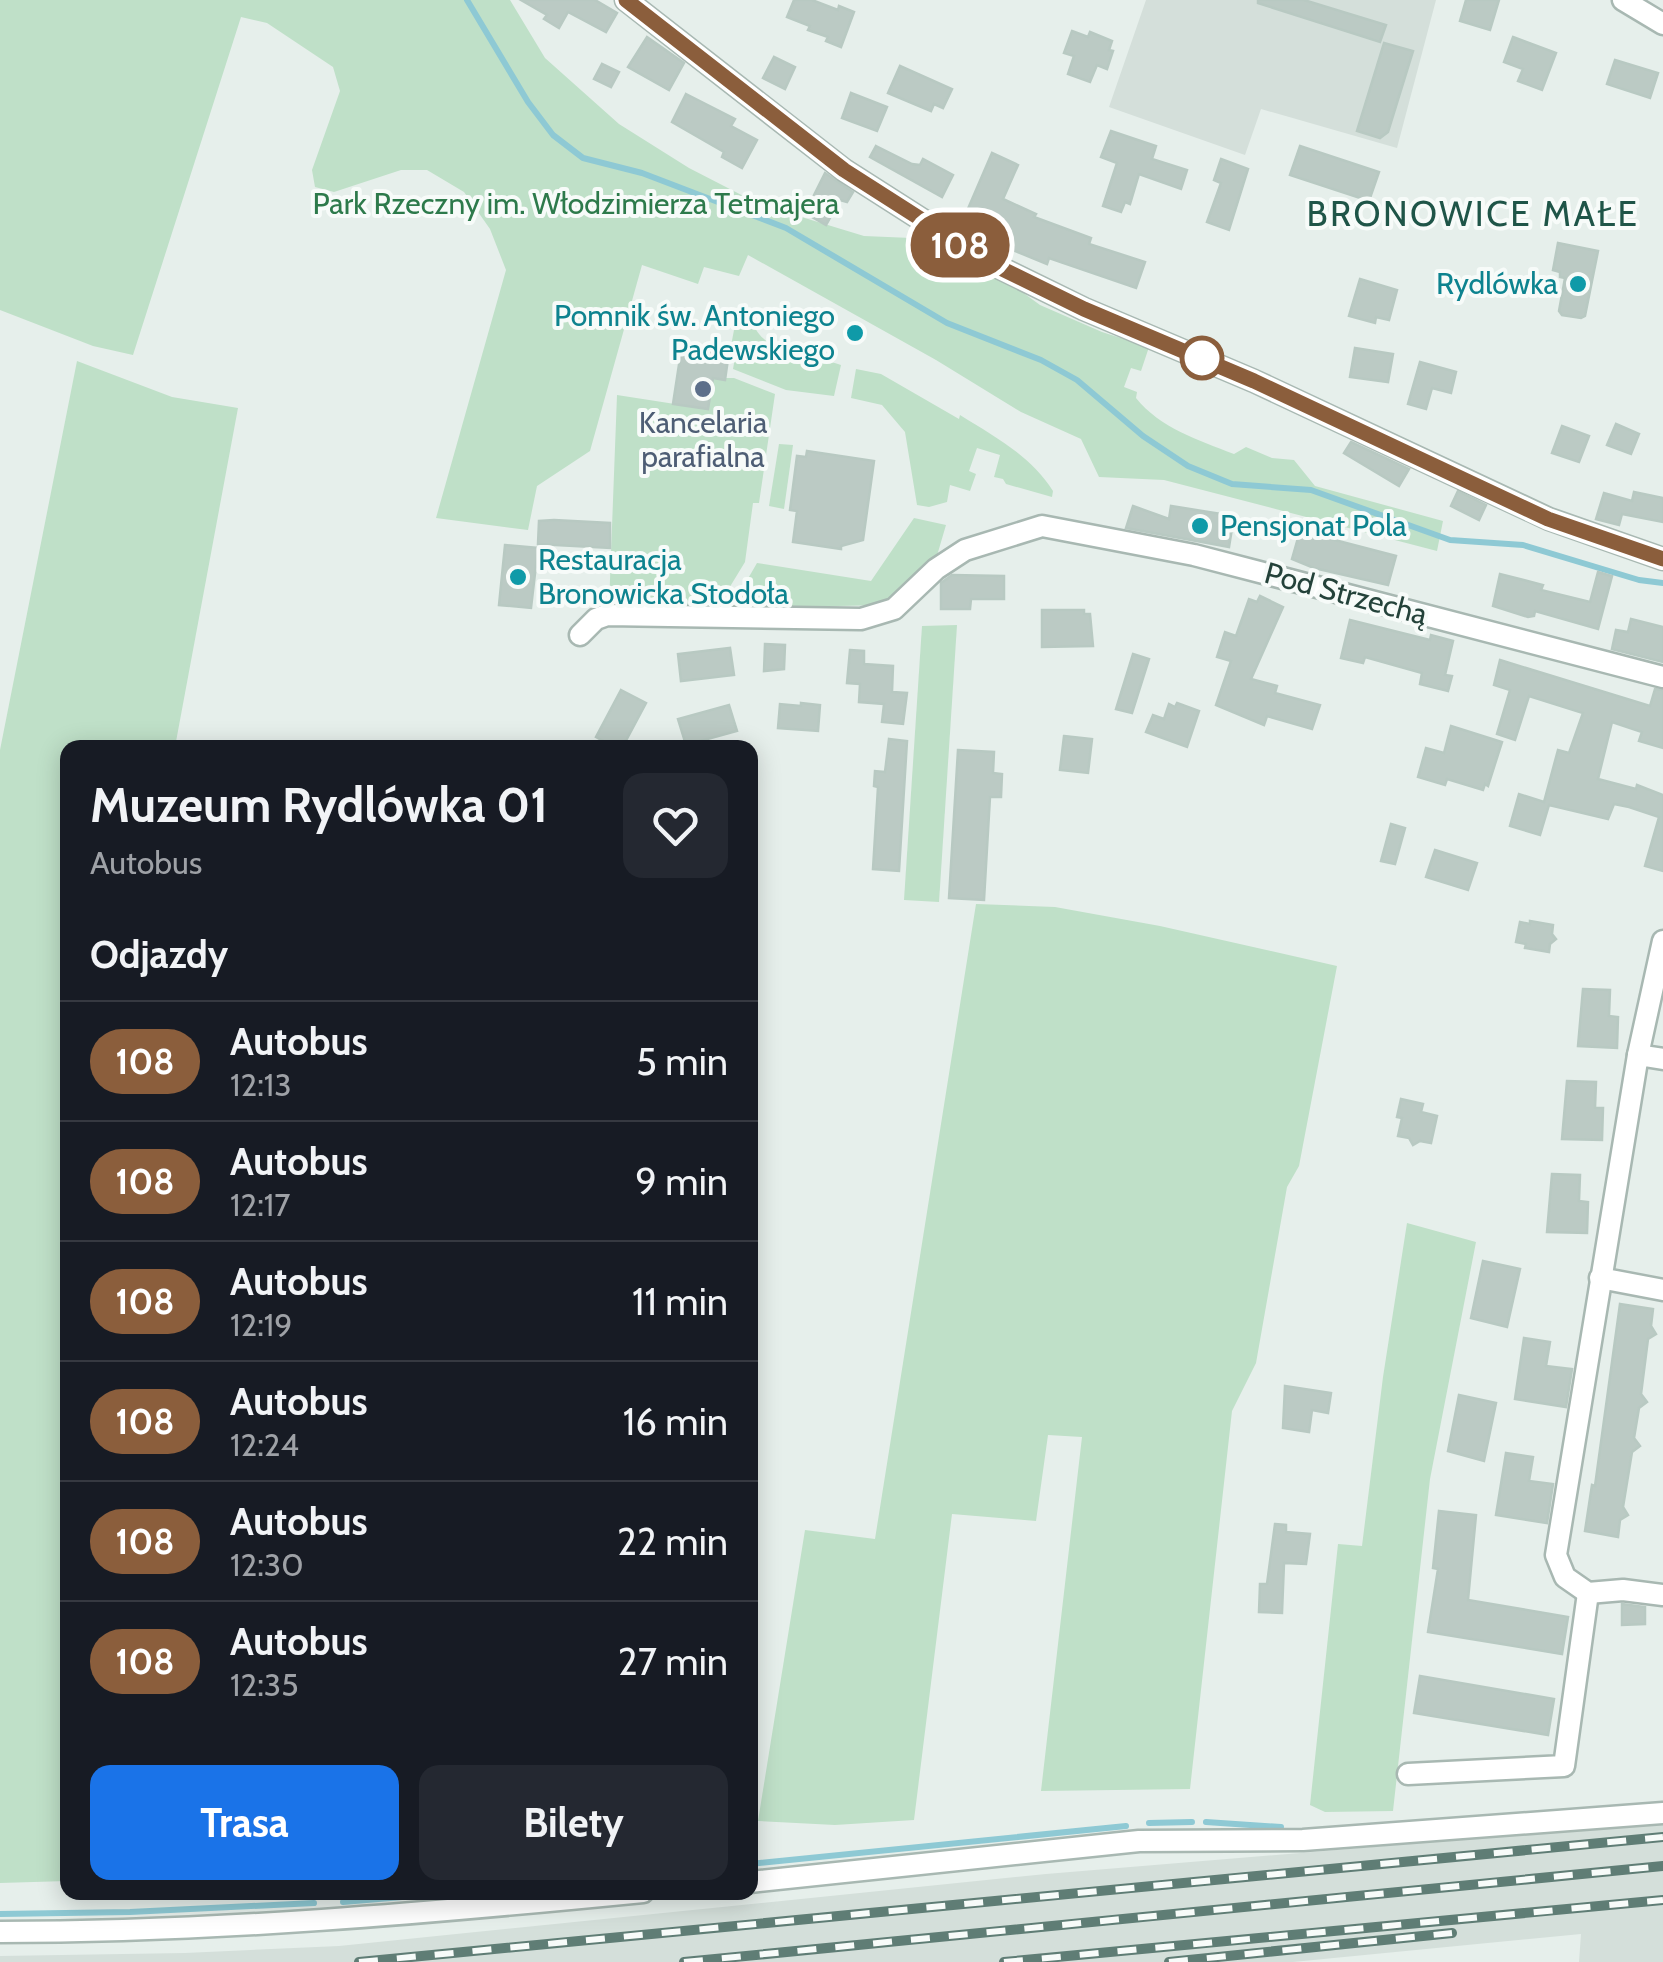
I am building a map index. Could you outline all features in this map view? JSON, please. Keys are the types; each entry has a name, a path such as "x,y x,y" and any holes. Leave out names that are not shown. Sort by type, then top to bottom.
{"street":[{"path":"626,0 844,170 988,262 1548,519 1663,559"},
{"path":"1624,0 1663,24"},
{"name":"Pod Strzechą","path":"580,635 596,618 607,616 861,618 894,609 936,569 965,550 1042,526 1194,555 1663,678"},
{"path":"1663,941 1638,1055 1556,1555 1565,1578 1588,1593 1623,1590 1663,1595"},
{"path":"1638,1055 1663,1060"},
{"path":"1600,1278 1663,1290"},
{"path":"1408,1774 1564,1766 1588,1593"},
{"path":"758,1881 1139,1840 1303,1840 1663,1813"},
{"path":"0,1932 139,1932 331,1921 557,1900"}],"shaded area":[{"path":"1146,0 1436,0 1397,148 1261,109 1245,155 1109,107"},
{"path":"1663,1823 1663,1962 1579,1962 1581,1934 1293,1962 0,1962 0,1956 339,1946 1046,1874"}],"green space":[{"name":"Park Rzeczny im. Włodzimierza Tetmajera","path":"0,0 510,0 545,58 619,124 689,168 759,204 864,236 935,239 999,275 1040,305 1149,347 1141,371 1131,368 1124,387 1137,392 1136,398 1156,417 1180,432 1234,454 1246,447 1272,458 1294,460 1315,486 1443,521 1437,551 1164,480 1099,477 1081,439 1021,412 748,255 739,276 704,267 698,284 642,265 590,451 537,486 528,530 436,518 506,270 490,229 464,192 427,170 401,170 334,192 315,187 312,170 340,91 333,67 267,23 241,17 133,355 93,346 0,310"},
{"path":"738,309 751,313 755,327 773,345 841,365 834,396 786,390 733,369 736,352 730,351"},
{"path":"77,361 172,397 238,408 176,740 60,740 60,1881 0,1883 0,750"},
{"path":"856,369 881,374 999,439 1034,467 1053,491 1052,497 994,477 1000,455 977,448 969,471 976,474 970,491 950,485 947,502 929,507 917,505 905,432 882,405 851,398"},
{"path":"713,378 734,378 775,394 759,503 753,503 745,562 717,608 609,606 617,395 707,409"},
{"path":"779,444 793,445 784,509 769,506"},
{"path":"914,518 946,525 936,559 889,605 731,608 757,563 871,581"},
{"path":"957,625 939,902 904,900 922,626"},
{"path":"976,904 1055,907 1337,966 1299,1166 1287,1187 1256,1363 1232,1411 1190,1789 1041,1791 1082,1437 1048,1435 1036,1521 952,1514 914,1820 835,1825 758,1821 805,1530 875,1539"},
{"path":"1407,1223 1476,1242 1430,1479 1393,1811 1325,1812 1310,1805 1338,1544 1362,1546"}],"building":[{"path":"521,0 595,0 617,13 606,32 568,12 559,28 544,19 547,15"},
{"path":"794,0 812,0 854,12 841,47 808,30 810,26 787,17"},
{"path":"1258,0 1304,0 1386,25 1380,42"},
{"path":"1466,0 1499,0 1490,30 1460,21"},
{"path":"1072,31 1088,37 1090,32 1112,41 1107,69 1097,65 1090,82 1068,74 1074,56 1064,53"},
{"path":"647,37 684,63 669,90 628,67"},
{"path":"1513,37 1556,53 1542,90 1518,81 1523,69 1504,62"},
{"path":"1384,43 1413,51 1388,132 1380,138 1357,131"},
{"path":"774,57 795,67 785,89 763,78"},
{"path":"1615,60 1658,73 1650,98 1607,84"},
{"path":"602,64 619,72 611,87 594,79"},
{"path":"900,66 952,89 943,108 934,104 931,111 888,93"},
{"path":"851,93 887,107 877,131 842,118"},
{"path":"686,94 735,119 731,126 757,140 742,168 722,157 724,152 672,122"},
{"path":"1111,131 1156,146 1152,159 1187,170 1181,189 1139,174 1130,204 1125,202 1121,212 1103,206 1117,163 1101,157"},
{"path":"876,146 912,164 920,165 923,159 953,175 942,197 870,157"},
{"path":"1300,146 1379,172 1369,201 1290,175"},
{"path":"992,153 1018,165 1003,199 1036,214 1034,217 1091,238 1089,244 1145,262 1136,288 1049,258 1047,264 998,244 1006,228 967,211"},
{"path":"1221,159 1248,169 1229,230 1207,222 1221,183 1214,180"},
{"path":"825,173 853,192 847,202 840,200 826,225 812,217 819,202 812,199"},
{"name":"Rydlówka","path":"1558,243 1598,251 1585,316 1581,318 1559,311 1565,278 1553,270"},
{"path":"1360,279 1397,290 1389,320 1376,317 1375,323 1349,316"},
{"path":"682,345 729,352 725,380 713,378 708,409 673,404"},
{"path":"1355,348 1393,354 1388,382 1350,377"},
{"path":"1420,362 1456,372 1451,393 1432,388 1426,409 1408,404"},
{"path":"1616,424 1639,434 1631,454 1607,445"},
{"path":"1562,426 1589,436 1579,462 1552,453"},
{"path":"1351,442 1409,469 1399,486 1344,453"},
{"path":"807,451 874,461 863,540 841,549 793,542 797,511 790,510 797,456 806,457"},
{"path":"1458,491 1486,505 1479,520 1451,506"},
{"path":"1634,492 1663,498 1663,522 1622,514 1619,525 1596,519 1604,493 1632,501"},
{"name":"Pensjonat Pola","path":"1133,506 1169,519 1171,506 1234,516 1229,547 1126,528"},
{"path":"539,521 610,523 610,548 538,544"},
{"path":"1300,531 1396,556 1388,585 1292,559"},
{"name":"Restauracja Bronowicka Stodoła","path":"505,545 538,548 531,608 499,605"},
{"path":"1598,572 1612,576 1598,629 1535,611 1534,616 1528,617 1493,606 1500,574 1543,585 1541,590 1590,602"},
{"path":"952,575 1004,576 1004,599 971,599 970,609 941,609 941,583"},
{"path":"1260,596 1283,607 1251,679 1277,686 1275,693 1320,705 1312,729 1267,716 1264,725 1216,705 1231,661 1217,657 1225,632 1236,636 1249,599 1257,602"},
{"path":"1042,610 1084,610 1084,614 1090,614 1093,646 1042,647"},
{"path":"1631,619 1663,627 1663,662 1612,649 1616,630 1628,632"},
{"path":"1350,620 1430,640 1431,635 1453,641 1445,675 1452,676 1448,691 1420,684 1422,673 1365,657 1363,663 1341,658"},
{"path":"765,644 785,645 784,669 764,671"},
{"path":"730,648 734,675 681,681 678,654"},
{"path":"850,650 864,651 864,664 893,666 892,692 907,693 903,724 882,722 884,704 859,702 860,684 847,683"},
{"path":"1133,654 1149,659 1132,713 1116,709"},
{"path":"1500,660 1650,706 1655,689 1663,690 1663,748 1639,741 1642,732 1612,722 1598,779 1636,789 1637,785 1663,795 1663,871 1645,866 1659,817 1629,807 1614,804 1608,819 1549,805 1540,835 1510,826 1519,794 1544,802 1558,750 1569,753 1583,713 1529,696 1515,740 1497,734 1510,690 1494,685"},
{"path":"621,690 646,703 626,740 596,737"},
{"path":"1177,703 1199,711 1187,747 1146,732 1153,715 1164,719 1169,704 1175,707"},
{"path":"780,704 820,705 818,731 778,728"},
{"path":"729,705 737,731 704,740 684,740 678,719"},
{"path":"1451,726 1502,742 1488,786 1485,784 1483,790 1447,779 1445,785 1418,777 1426,748 1444,753"},
{"path":"1064,736 1092,739 1088,773 1060,770"},
{"path":"889,739 907,741 899,871 873,869 878,787 874,786 875,771 885,772"},
{"path":"958,750 994,752 993,773 1002,774 1001,797 990,797 984,900 949,898"},
{"path":"1391,824 1405,828 1395,864 1381,861"},
{"path":"1435,850 1477,863 1468,890 1426,877"},
{"path":"1520,922 1553,925 1556,939 1549,952 1525,948 1526,944 1516,942"},
{"path":"1583,989 1610,990 1609,1016 1618,1017 1617,1048 1578,1046"},
{"path":"1567,1081 1596,1082 1595,1108 1603,1108 1602,1140 1562,1139"},
{"path":"1401,1099 1423,1104 1421,1112 1437,1116 1431,1143 1420,1141 1413,1145 1409,1138 1398,1136"},
{"path":"1552,1174 1580,1175 1579,1201 1588,1202 1587,1233 1547,1232"},
{"path":"1483,1261 1520,1269 1507,1327 1471,1318"},
{"path":"1620,1304 1653,1309 1651,1326 1656,1334 1648,1339 1641,1394 1647,1402 1639,1408 1634,1438 1640,1446 1632,1452 1623,1507 1628,1515 1620,1520 1618,1537 1585,1531 1592,1485 1595,1486"},
{"path":"1524,1338 1550,1342 1546,1366 1572,1369 1566,1407 1515,1399"},
{"path":"1285,1386 1331,1393 1328,1413 1312,1410 1309,1432 1283,1428"},
{"path":"1459,1395 1496,1403 1484,1461 1448,1451"},
{"path":"1506,1453 1533,1457 1529,1481 1553,1484 1547,1523 1496,1515"},
{"path":"1439,1511 1476,1515 1468,1600 1568,1617 1562,1654 1428,1632 1438,1569 1433,1568"},
{"path":"1275,1524 1286,1525 1286,1532 1310,1534 1306,1564 1284,1563 1282,1613 1259,1612 1260,1584 1267,1584"},
{"path":"1622,1604 1645,1607 1645,1624 1622,1625"},
{"path":"1420,1676 1554,1699 1548,1735 1414,1713"}],"waterway":[{"path":"467,0 528,102 553,135 583,158 642,173 786,228 947,323 1041,360 1077,380 1143,436 1188,466 1232,484 1311,490 1450,540 1523,545 1639,580 1663,583"},
{"path":"1149,1823 1192,1822"},
{"path":"1206,1822 1281,1827"},
{"path":"758,1863 1126,1826"},
{"path":"343,1902 367,1900"},
{"path":"0,1914 314,1903"}],"railway":[{"path":"359,1962 1663,1837"},
{"path":"684,1962 1663,1866"},
{"path":"1004,1962 1663,1900"},
{"path":"1169,1962 1452,1933"}],"bus line":[{"name":"108","path":"626,0 844,170 988,262 1548,519 1663,559"}],"place":[{"name":"Rydlówka","path":"1578,284"},
{"name":"Pomnik św. Antoniego Padewskiego","path":"855,333"},
{"name":"Kancelaria parafialna","path":"703,389"},
{"name":"Pensjonat Pola","path":"1200,526"},
{"name":"Restauracja Bronowicka Stodoła","path":"518,577"}],"district":[{"name":"BRONOWICE MAŁE","path":"1473,214"}]}
